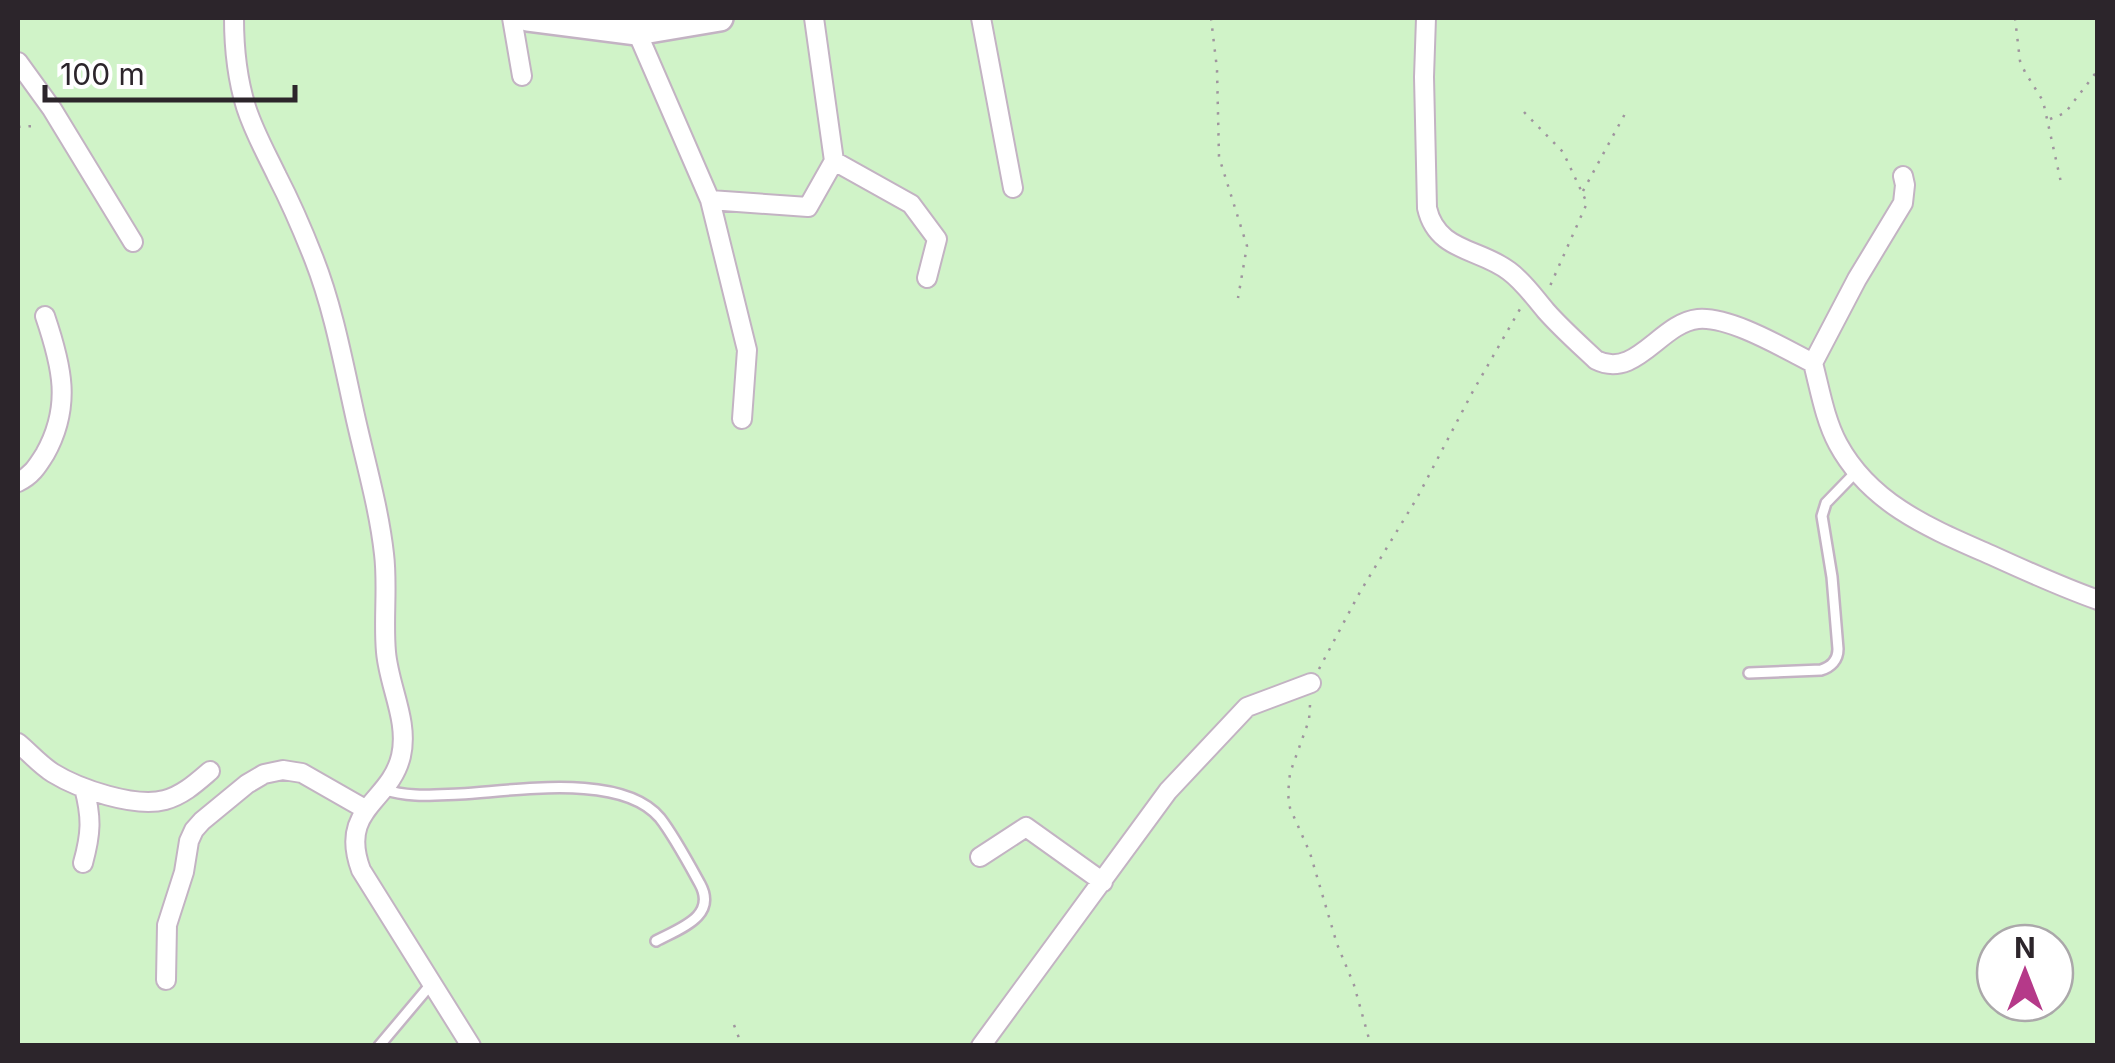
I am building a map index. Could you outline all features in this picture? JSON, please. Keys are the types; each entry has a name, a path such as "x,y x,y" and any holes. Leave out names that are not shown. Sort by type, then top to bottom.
{"street":[{"path":"234,18 237,68 246,106 316,264 381,530 386,576 386,658 403,742 395,772 365,809 356,832 358,861 471,1046"},
{"path":"512,18 522,76"},
{"path":"528,18 637,32 720,18"},
{"path":"710,200 808,206 834,161 814,18"},
{"path":"981,18 1012,188"},
{"path":"1426,18 1427,208 1444,238 1506,268 1596,360 1611,366 1631,360 1670,330 1698,319 1714,320 1765,338 1814,364"},
{"path":"637,32 710,200 747,350 742,419"},
{"path":"18,62 52,109 133,242"},
{"path":"834,161 911,204 938,239 927,278"},
{"path":"1902,176 1906,185 1903,203 1857,279 1814,364 1832,431 1857,471 1881,496 1914,520 2098,600"},
{"path":"18,482 36,468 54,438 63,404 60,359 45,316"},
{"path":"981,1046 1168,791 1247,706 1311,683"},
{"path":"18,743 52,772 84,788 141,802 164,800 189,789 210,770"},
{"path":"166,980 167,925 184,872 189,841 202,821 246,784 283,770 302,772 365,809"},
{"path":"83,864 90,839 90,813 84,788"},
{"path":"980,856 1026,826 1103,882"}],"lane":[{"path":"1749,673 1820,670 1836,658 1832,578 1822,516 1826,504 1857,471"},
{"path":"383,789 414,796 597,789 641,803 660,818 702,886 705,900 696,920 656,941"},
{"path":"379,1046 432,983"}],"path":[{"path":"1211,18 1217,69 1219,157 1247,246 1238,298"},
{"path":"2015,18 2020,61 2043,101 2062,187"},
{"path":"2049,119 2066,112 2098,70"},
{"path":"1371,1046 1310,853 1290,808 1290,773 1309,720 1311,683 1360,592 1418,498 1472,394 1536,298 1587,203 1562,152 1524,112"},
{"path":"1582,192 1626,112"},
{"path":"18,127 33,126"},
{"path":"734,1024 742,1046"}],"green space":[{"path":"18,18 2097,18 2097,1045 18,1045"}]}
